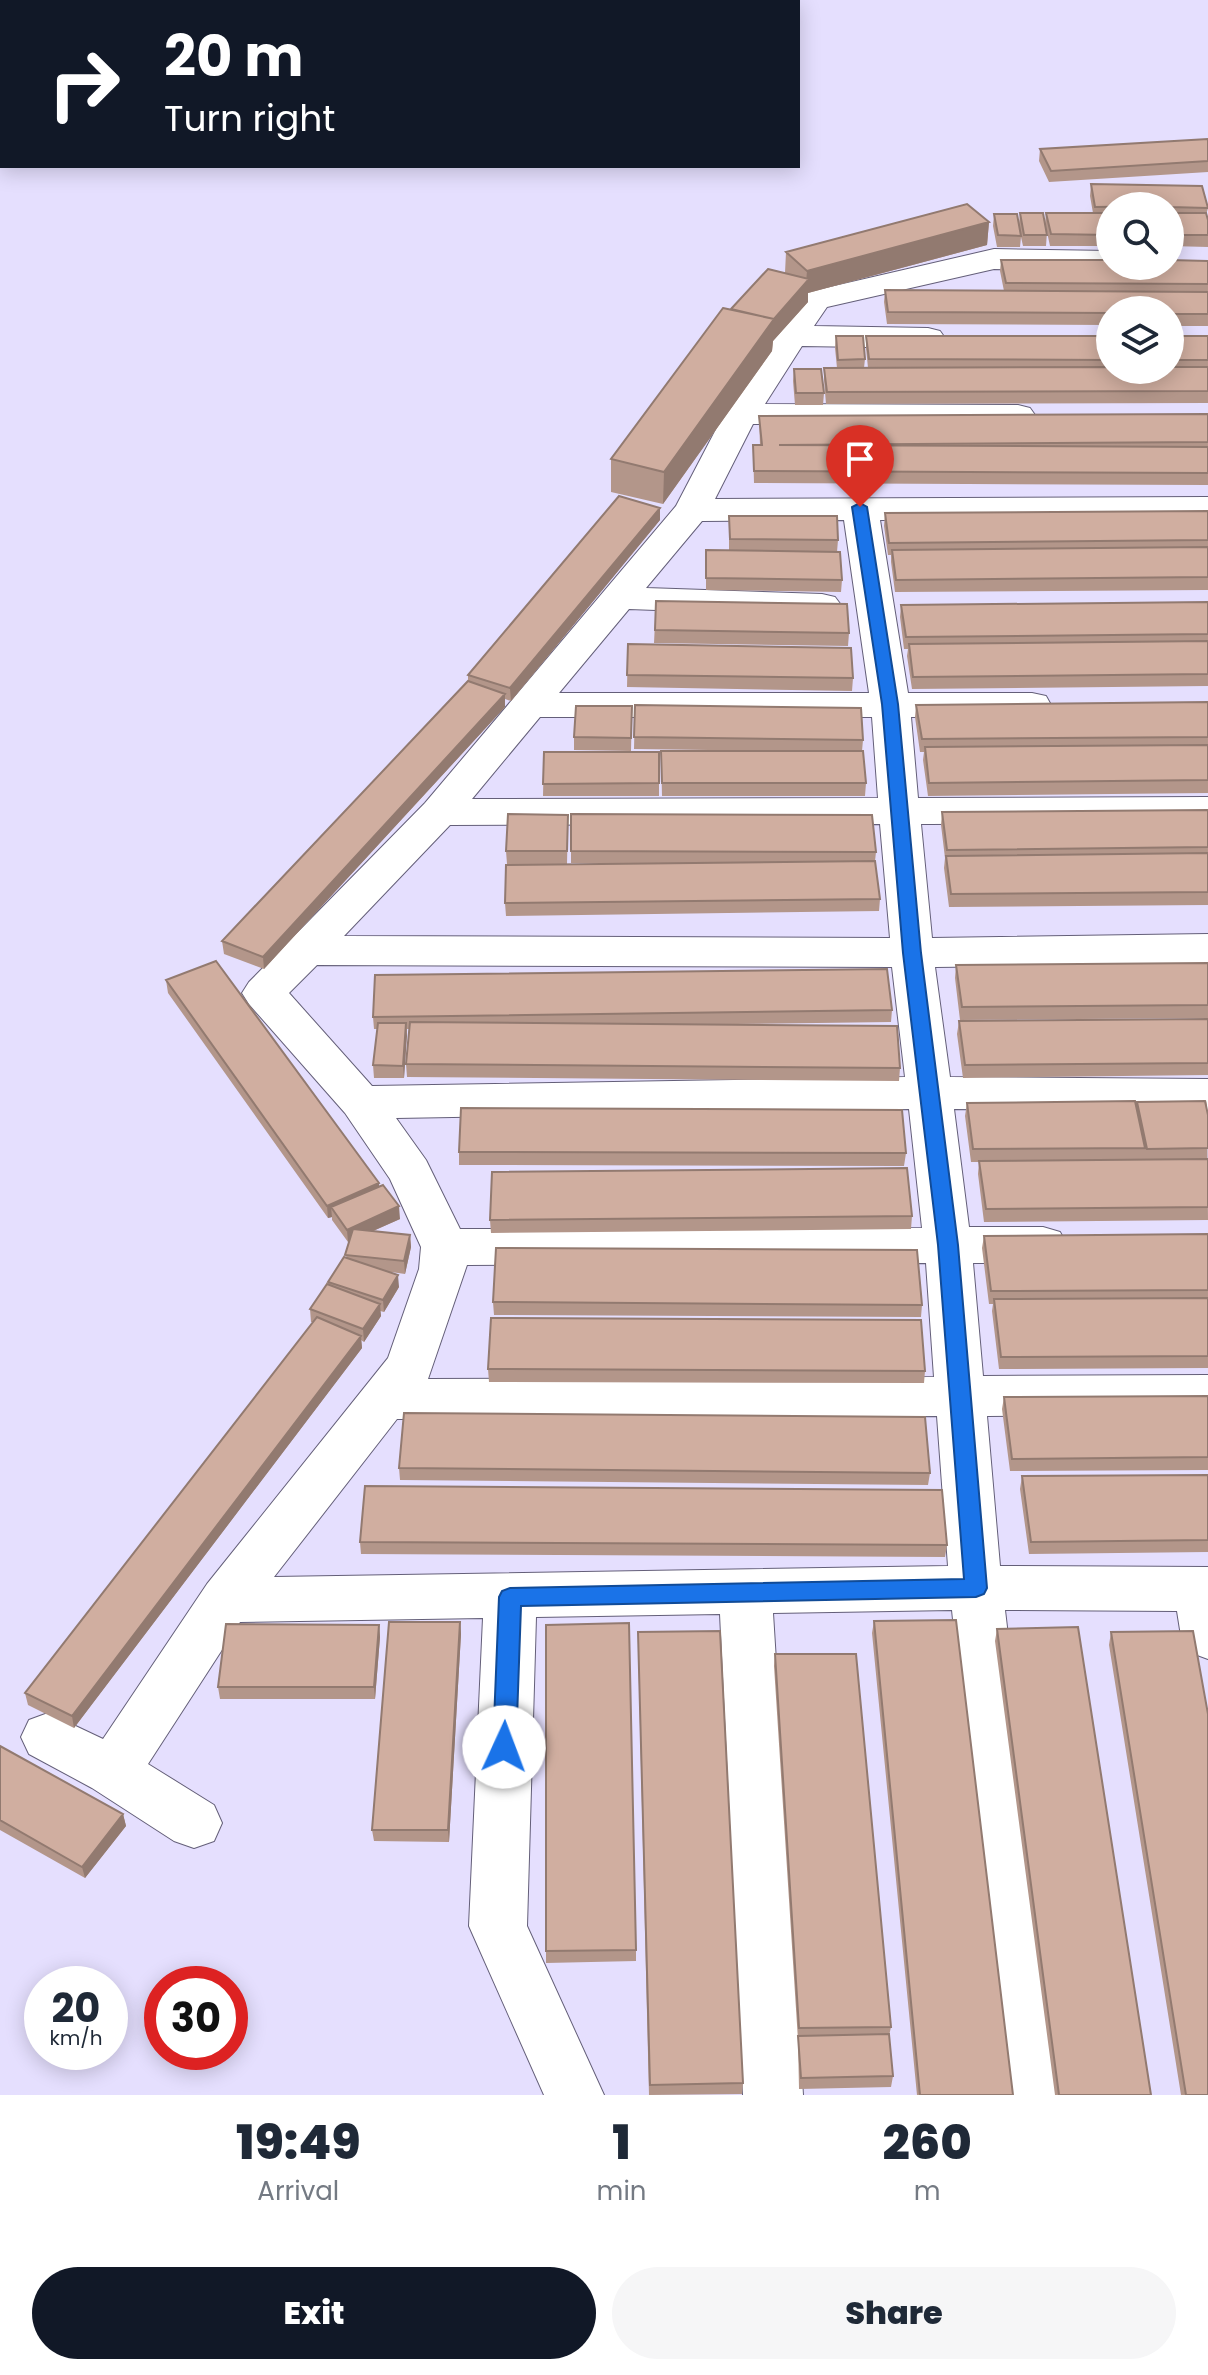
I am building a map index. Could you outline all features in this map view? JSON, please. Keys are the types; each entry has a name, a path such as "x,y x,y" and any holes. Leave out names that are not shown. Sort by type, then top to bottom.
{"street":[{"path":"112,1771 226,1600 410,1366 443,1269 445,1247 410,1172 361,1102 264,993 439,812 692,510 741,414 815,300 994,259 1096,261"},
{"path":"791,336 966,338"},
{"path":"741,414 1052,415"},
{"path":"860,507 890,606 890,704 912,953 948,1245 976,1588 1032,2095"},
{"path":"692,510 1208,508"},
{"path":"619,598 890,606"},
{"path":"530,705 1065,705"},
{"path":"439,812 1208,810"},
{"path":"306,950 912,953 1208,949"},
{"path":"361,1102 931,1093 1208,1095"},
{"path":"445,1247 1086,1244"},
{"path":"384,1399 1208,1395"},
{"path":"226,1600 976,1588 1205,1604"},
{"path":"745,1592 773,2095"},
{"path":"510,1597 498,1926 574,2095"},
{"path":"48,1737 112,1771 194,1823"}],"building":[{"path":"1208,139 1208,161 1051,171 1040,149"},
{"path":"1091,184 1202,186 1208,208 1184,207 1184,192 1096,192 1095,207"},
{"path":"967,204 989,222 807,271 786,252"},
{"path":"1020,213 1043,213 1047,235 1024,235"},
{"path":"1046,213 1096,213 1096,235 1051,234"},
{"path":"1184,213 1206,213 1208,235 1184,235"},
{"path":"994,214 1017,214 1021,236 998,235"},
{"path":"1001,260 1096,260 1096,280 1184,280 1184,260 1208,261 1208,284 1006,283"},
{"path":"768,269 809,279 774,319 731,309"},
{"path":"885,290 1208,292 1208,314 1184,314 1184,296 1096,296 1096,313 888,312"},
{"path":"723,308 774,319 664,472 611,459"},
{"path":"836,336 863,336 865,359 838,360"},
{"path":"866,336 1096,336 1096,360 869,359"},
{"path":"1184,336 1208,336 1208,360 1184,360"},
{"path":"1096,367 1096,384 1184,384 1184,367 1208,367 1208,391 827,392 824,368"},
{"path":"794,369 821,369 824,393 796,393"},
{"path":"1208,414 1208,442 779,445 1208,447 1208,473 754,471 753,445 762,445 759,416"},
{"path":"619,496 660,508 510,688 468,675"},
{"path":"1208,511 1208,540 889,543 885,513"},
{"path":"729,516 837,516 838,540 730,539"},
{"path":"1208,547 1208,577 896,580 892,550"},
{"path":"706,550 840,552 842,580 706,578"},
{"path":"656,601 847,604 849,633 655,630"},
{"path":"1208,602 1208,634 906,637 901,605"},
{"path":"1208,641 1208,674 913,677 909,644"},
{"path":"628,644 851,648 853,678 627,675"},
{"path":"468,681 505,694 263,957 222,941"},
{"path":"1208,702 1208,737 922,739 916,705"},
{"path":"635,705 861,708 863,740 634,737"},
{"path":"576,706 632,706 631,738 574,737"},
{"path":"1208,745 1208,780 929,783 925,747"},
{"path":"661,751 863,751 866,783 662,783"},
{"path":"544,752 659,752 659,783 543,784"},
{"path":"1208,810 1208,847 947,850 942,812"},
{"path":"508,814 568,815 567,851 506,851"},
{"path":"571,814 872,815 876,852 571,851"},
{"path":"1208,853 1208,892 951,894 946,856"},
{"path":"875,861 880,899 505,903 506,865"},
{"path":"216,961 379,1183 327,1206 166,980"},
{"path":"1208,963 1208,1005 962,1007 956,965"},
{"path":"887,969 892,1010 373,1017 375,975"},
{"path":"1208,1019 1208,1063 965,1065 959,1021"},
{"path":"410,1022 897,1026 900,1068 406,1064"},
{"path":"378,1023 406,1023 403,1066 373,1065"},
{"path":"1135,1101 1145,1148 973,1149 967,1103"},
{"path":"1205,1101 1208,1148 1147,1149 1137,1102"},
{"path":"461,1108 902,1110 906,1153 459,1152"},
{"path":"1208,1159 1208,1207 986,1209 979,1161"},
{"path":"907,1168 912,1216 490,1220 492,1172"},
{"path":"383,1185 399,1206 347,1230 331,1207"},
{"path":"353,1229 410,1235 404,1261 345,1255"},
{"path":"1208,1234 1208,1290 991,1291 984,1236"},
{"path":"496,1248 917,1250 922,1305 493,1302"},
{"path":"344,1257 398,1275 383,1300 328,1282"},
{"path":"327,1284 380,1304 363,1329 310,1309"},
{"path":"1208,1298 1208,1356 1001,1357 994,1299"},
{"path":"317,1317 361,1336 72,1716 25,1693"},
{"path":"491,1318 921,1320 925,1371 488,1369"},
{"path":"1208,1396 1208,1457 1012,1459 1004,1397"},
{"path":"404,1413 925,1417 930,1473 399,1468"},
{"path":"1208,1475 1208,1540 1031,1542 1022,1476"},
{"path":"365,1486 942,1490 947,1545 360,1542"},
{"path":"956,1620 1013,2095 920,2095 874,1621"},
{"path":"389,1622 460,1622 448,1830 372,1830"},
{"path":"629,1623 636,1950 546,1951 546,1625"},
{"path":"226,1624 379,1625 374,1687 218,1687"},
{"path":"1078,1627 1151,2095 1059,2095 997,1629"},
{"path":"720,1631 743,2083 650,2085 638,1632"},
{"path":"1193,1631 1208,1714 1208,2095 1186,2095 1111,1632"},
{"path":"775,1654 856,1654 891,2027 799,2028"},
{"path":"0,1746 123,1814 82,1867 0,1820"},
{"path":"889,2034 893,2076 801,2078 798,2036"}],"route":[{"path":"504,1747 510,1597 976,1588 948,1245 912,953 890,704 860,507"}]}
